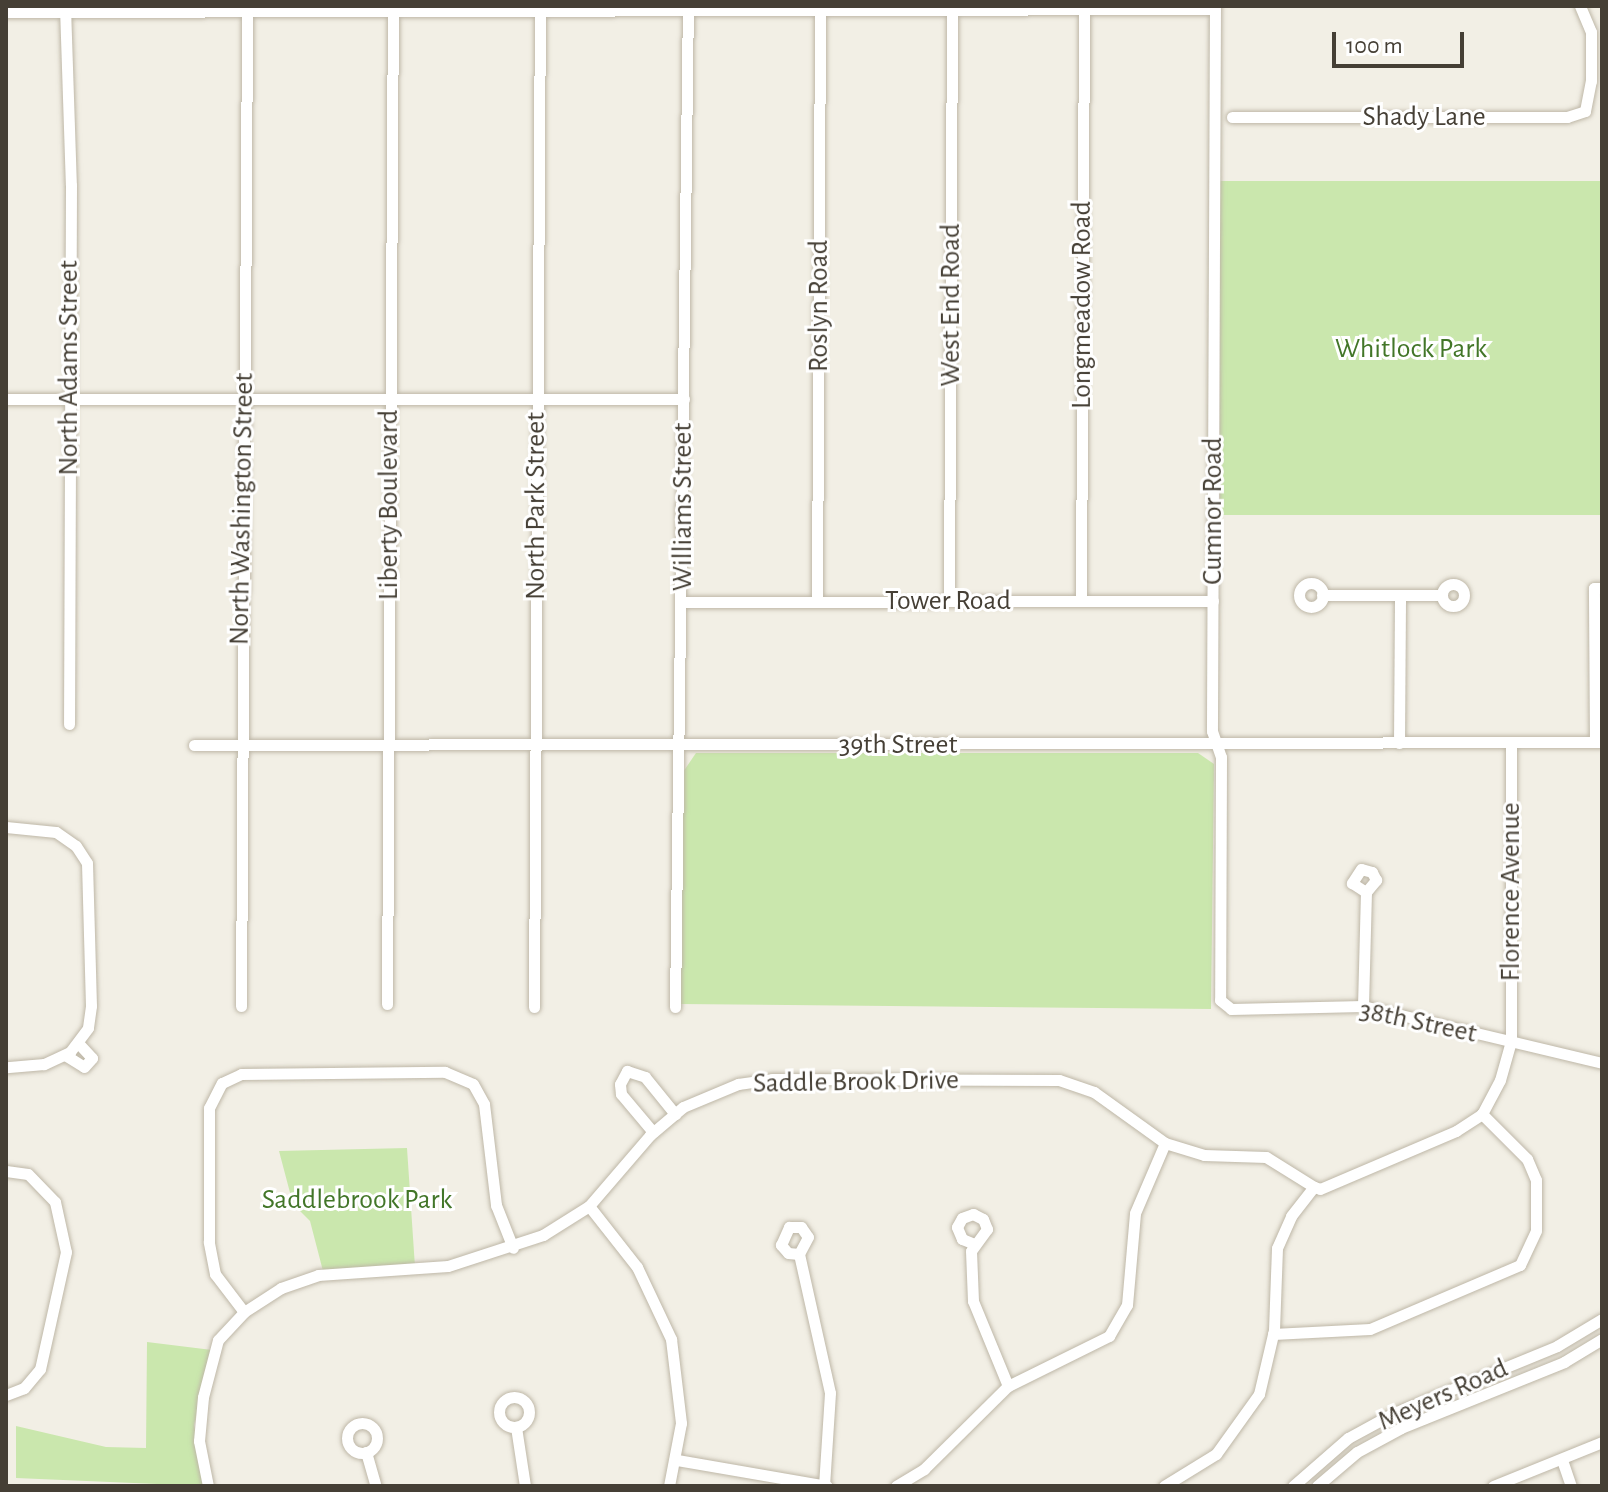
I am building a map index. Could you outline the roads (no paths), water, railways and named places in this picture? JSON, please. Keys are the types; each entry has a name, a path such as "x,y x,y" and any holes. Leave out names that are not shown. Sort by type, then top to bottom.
{"street":[{"path":"1580,6 1591,32 1596,81"},
{"path":"6,12 66,9 212,9 247,12 540,8 1215,8"},
{"name":"North Park Street","path":"534,1007 533,746 540,8"},
{"name":"Cumnor Road","path":"1215,8 1212,731 1217,744 1220,1000 1231,1009"},
{"name":"North Adams Street","path":"66,9 69,724"},
{"name":"Liberty Boulevard","path":"387,1004 386,745 393,9"},
{"name":"Williams Street","path":"675,1007 682,745 688,9"},
{"name":"Roslyn Road","path":"817,602 820,10"},
{"name":"West End Road","path":"949,601 952,10"},
{"name":"Longmeadow Road","path":"1081,601 1084,10"},
{"name":"North Washington Street","path":"241,1006 240,745 247,12"},
{"name":"Shady Lane","path":"1232,117 1567,117 1585,111 1596,81"},
{"path":"6,399 684,399"},
{"path":"1598,588 1598,742"},
{"path":"1322,595 1442,595"},
{"path":"1399,743 1400,595"},
{"name":"Tower Road","path":"683,602 1213,601"},
{"name":"39th Street","path":"194,745 1598,742"},
{"name":"Florence Avenue","path":"1482,1114 1500,1080 1511,1041 1511,743"},
{"path":"6,827 56,832 76,846 87,863 90,1018 72,1051 36,1066 6,1067"},
{"path":"1363,1006 1366,892"},
{"name":"38th Street","path":"1231,1009 1363,1006 1602,1063"},
{"path":"653,1132 621,1094 622,1076 627,1071 645,1077 675,1114"},
{"path":"244,1312 215,1274 209,1242 209,1108 222,1083 241,1074 445,1072 473,1084 484,1104 494,1196 513,1248"},
{"name":"Saddle Brook Drive","path":"208,1486 199,1441 203,1397 218,1340 244,1312 281,1288 318,1275 423,1270 513,1248 560,1227 589,1206 653,1132 675,1114 716,1091 772,1079 1059,1080 1094,1092 1165,1143 1204,1155 1266,1157 1314,1187"},
{"path":"1164,1486 1216,1454 1250,1412 1265,1377 1274,1330 1277,1248 1291,1216 1314,1187 1320,1189 1438,1140 1482,1114 1527,1159 1536,1180 1536,1230 1520,1265 1370,1329 1274,1330"},
{"path":"896,1486 924,1469 1008,1386 1093,1347 1118,1323 1130,1291 1135,1213 1165,1143"},
{"path":"6,1171 28,1174 55,1202 66,1252 40,1369 24,1388 6,1395"},
{"path":"589,1206 637,1267 671,1339 681,1403 677,1460 669,1486"},
{"path":"972,1243 973,1301 1008,1386"},
{"path":"677,1460 825,1486 830,1393 799,1254"},
{"name":"Meyers Road","path":"1293,1486 1348,1438 1394,1413 1557,1346 1602,1319"},
{"name":"Meyers Road","path":"1317,1486 1357,1452 1401,1428 1564,1362 1602,1339"},
{"path":"516,1427 525,1486"},
{"path":"1493,1486 1602,1442"},
{"path":"366,1452 376,1486"},
{"path":"1562,1460 1571,1486"}],"park label":[{"name":"Whitlock Park","path":"1411,349"},
{"name":"Saddlebrook Park","path":"357,1200"}]}
